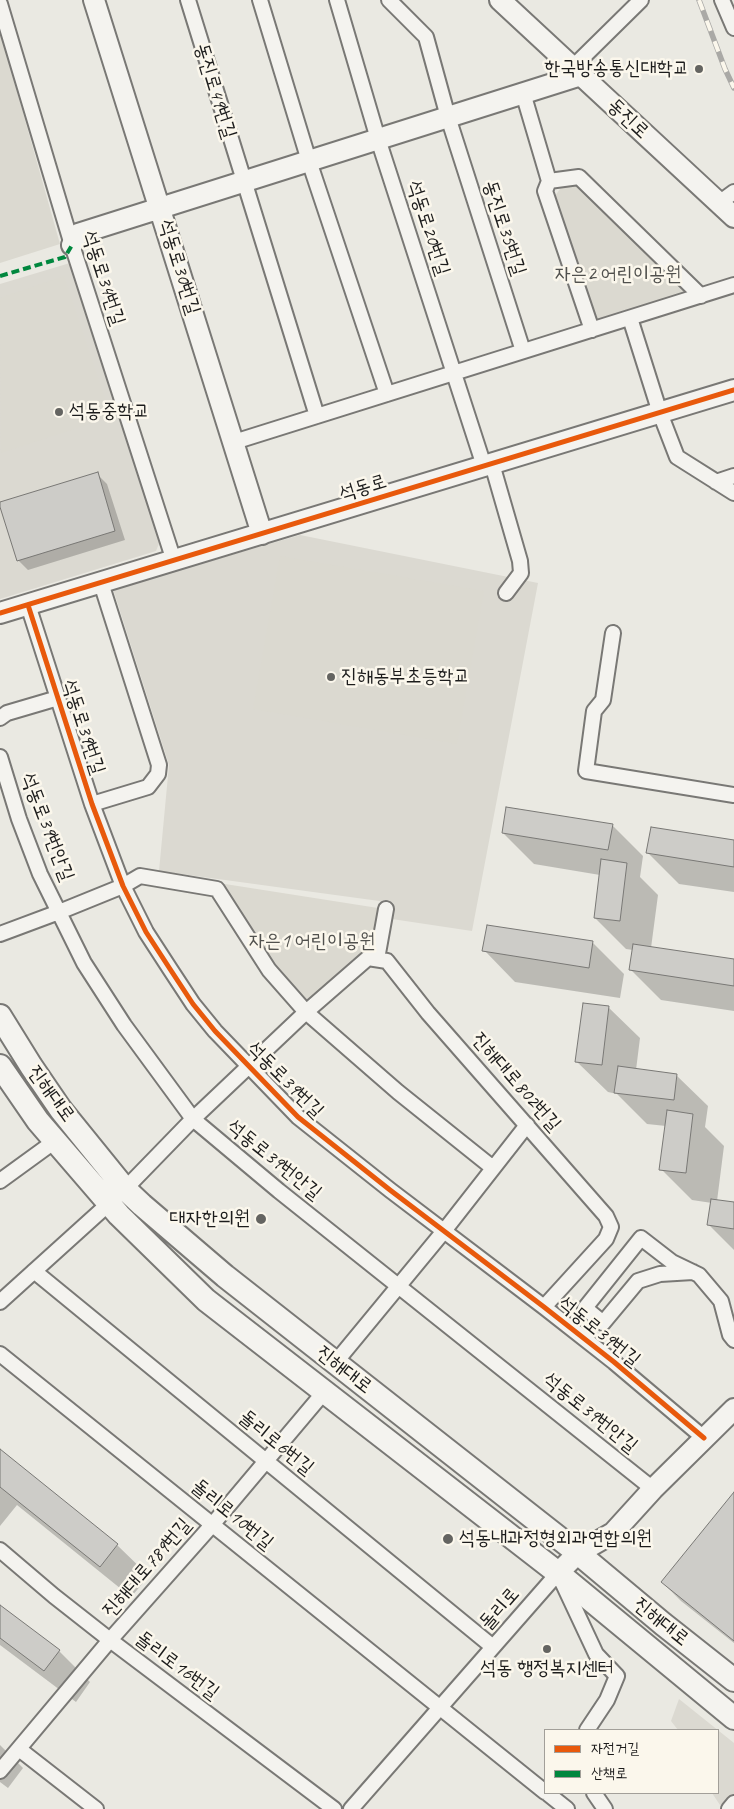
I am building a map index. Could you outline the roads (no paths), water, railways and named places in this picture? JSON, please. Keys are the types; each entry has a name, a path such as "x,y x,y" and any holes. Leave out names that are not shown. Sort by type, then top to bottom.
{"main road":[{"name":"진해대로","path":"0,1016 117,1196 206,1300 558,1572 734,1718"},
{"name":"진해대로","path":"0,1066 38,1121 55,1141 117,1196 226,1276 578,1553 734,1680"}],"street":[{"name":"석동로30번길","path":"94,0 262,534"},
{"name":"동진로49번길","path":"188,0 243,182"},
{"path":"260,0 309,161 387,394"},
{"name":"석동로20번길","path":"337,0 378,139 454,373 488,465"},
{"path":"389,0 426,37 448,117"},
{"name":"동진로","path":"500,0 577,71 726,198 734,217"},
{"path":"72,245 78,234 523,93 577,71 641,0"},
{"path":"722,0 734,28"},
{"name":"석동로34번길","path":"0,4 72,245 174,561"},
{"path":"523,93 549,181 545,191 592,330"},
{"name":"동진로35번길","path":"448,117 523,351"},
{"path":"549,181 579,177 701,296"},
{"path":"243,182 317,416"},
{"path":"234,442 734,285"},
{"path":"630,318 660,413 677,457 734,493"},
{"name":"석동로","path":"0,613 734,390"},
{"path":"488,465 520,561 521,573 506,593"},
{"path":"716,482 734,476"},
{"path":"92,804 148,787 158,774 159,765 101,583"},
{"name":"석동로39번길","path":"28,605 92,804 123,886 146,932 193,1004 215,1031 298,1117 614,1362 704,1438"},
{"path":"614,633 603,700 594,711 586,771 734,795"},
{"path":"0,718 7,713 58,698"},
{"name":"석동로39번안길","path":"0,757 19,819 40,874 84,963 124,1025 193,1119 279,1191 653,1489"},
{"path":"0,934 123,886 140,876 217,889 269,970 306,1012 398,1092 493,1168"},
{"path":"0,1302 117,1196 193,1119 306,1012 368,958 377,959 386,909"},
{"name":"진해대로802번길","path":"377,959 387,961 428,1013 606,1216 611,1226 606,1239 544,1307"},
{"path":"335,1363 444,1231 527,1125"},
{"path":"1,1176 55,1141"},
{"path":"693,1272 660,1274 638,1281 603,1323 585,1308 641,1238 672,1262 693,1272 699,1275 721,1301 730,1335 734,1340"},
{"name":"돌리로6번길","path":"34,1271 493,1647"},
{"name":"돌리로10번길","path":"0,1354 544,1790"},
{"name":"진해대로789번길","path":"0,1771 110,1640 212,1525 325,1391"},
{"path":"588,1729 607,1700 617,1676 596,1654 558,1572 578,1553 613,1533 653,1489 734,1409"},
{"name":"돌리로16번길","path":"0,1550 110,1640 334,1809"},
{"name":"돌리로","path":"351,1809 558,1572"},
{"path":"19,1750 96,1809"},
{"name":"돌리로10번길","path":"548,1794 567,1809"},
{"path":"595,1794 605,1809"},
{"path":"729,1809 734,1803"}],"railway":[{"path":"699,0 734,88"}],"place":[{"name":"한국방송통신대학교","path":"699,69"},
{"name":"석동중학교","path":"59,412"},
{"name":"진해동부초등학교","path":"331,677"},
{"name":"대자한의원","path":"261,1219"},
{"name":"석동내과정형외과연합의원","path":"448,1539"},
{"name":"석동 행정복지센터","path":"547,1649"}],"park label":[{"name":"자은2 어린이공원","path":"618,275"},
{"name":"자은1 어린이공원","path":"312,942"}]}
